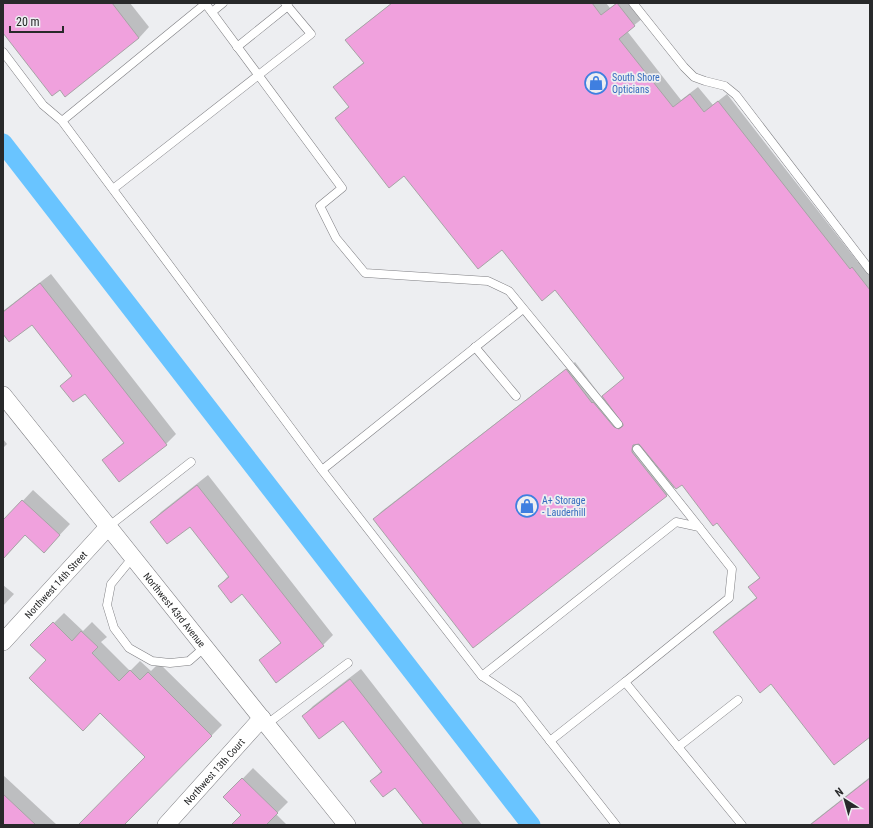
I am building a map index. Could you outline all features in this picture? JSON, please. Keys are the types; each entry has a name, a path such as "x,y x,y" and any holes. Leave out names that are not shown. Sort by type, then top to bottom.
{"street":[{"name":"Northwest 43rd Avenue","path":"3,395 347,825"},
{"name":"Northwest 14th Street","path":"3,642 108,527"},
{"name":"Northwest 13th Court","path":"166,825 264,721"}],"lane":[{"path":"62,120 203,3 212,12 342,188 320,206 336,238 365,273 488,281 509,291 618,424"},
{"path":"212,12 223,3"},
{"path":"633,3 684,67 694,77 725,86 736,95 870,270"},
{"path":"113,189 311,34 287,4 238,47"},
{"path":"3,52 43,105 62,120 322,470 482,676 518,700 616,825"},
{"path":"322,470 523,309"},
{"path":"475,347 516,396"},
{"path":"550,741 729,598 732,569 637,449"},
{"path":"108,527 191,462"},
{"path":"482,676 676,522 699,527"},
{"path":"132,557 111,584 107,605 114,628 128,648 152,661 170,663 189,661 205,647"},
{"path":"264,721 348,663"},
{"path":"625,682 742,825"},
{"path":"678,746 738,700"}],"building":[{"path":"3,3 112,3 139,38 65,97 60,90 52,96 3,33"},
{"path":"392,3 592,3 601,15 617,3 635,26 619,39 673,107 690,94 704,112 718,101 850,269 852,267 870,290 870,737 834,765 771,684 760,693 713,632 757,598 748,587 760,578 717,523 713,526 682,485 676,489 639,444 633,445 632,452 667,496 473,648 373,519 566,369 592,403 593,402 614,427 619,429 623,426 602,396 624,378 555,290 542,301 502,250 478,269 404,176 389,188 335,118 349,107 333,87 364,63 345,40"},
{"path":"40,283 167,445 119,482 102,460 124,443 85,394 73,402 60,386 72,376 32,325 9,342 3,334 3,312"},
{"path":"197,485 324,646 276,683 259,660 281,643 242,594 231,603 218,586 229,577 190,527 167,544 150,522"},
{"path":"22,500 60,535 44,553 25,535 3,559 3,520"},
{"path":"53,622 72,641 81,631 98,647 92,653 119,681 130,670 140,680 148,672 212,736 124,825 78,825 145,757 100,713 83,731 29,678 46,660 30,645"},
{"path":"350,679 464,825 424,825 395,788 383,797 370,781 382,772 343,721 319,739 302,716"},
{"path":"242,778 278,813 266,825 231,825 241,815 223,797"},
{"path":"870,778 870,825 810,825"},
{"path":"3,794 36,825 3,825"}],"waterway":[{"path":"3,143 531,825"}],"place":[{"name":"South Shore Opticians","path":"596,83"},
{"name":"A+ Storage - Lauderhill","path":"527,506"}]}
